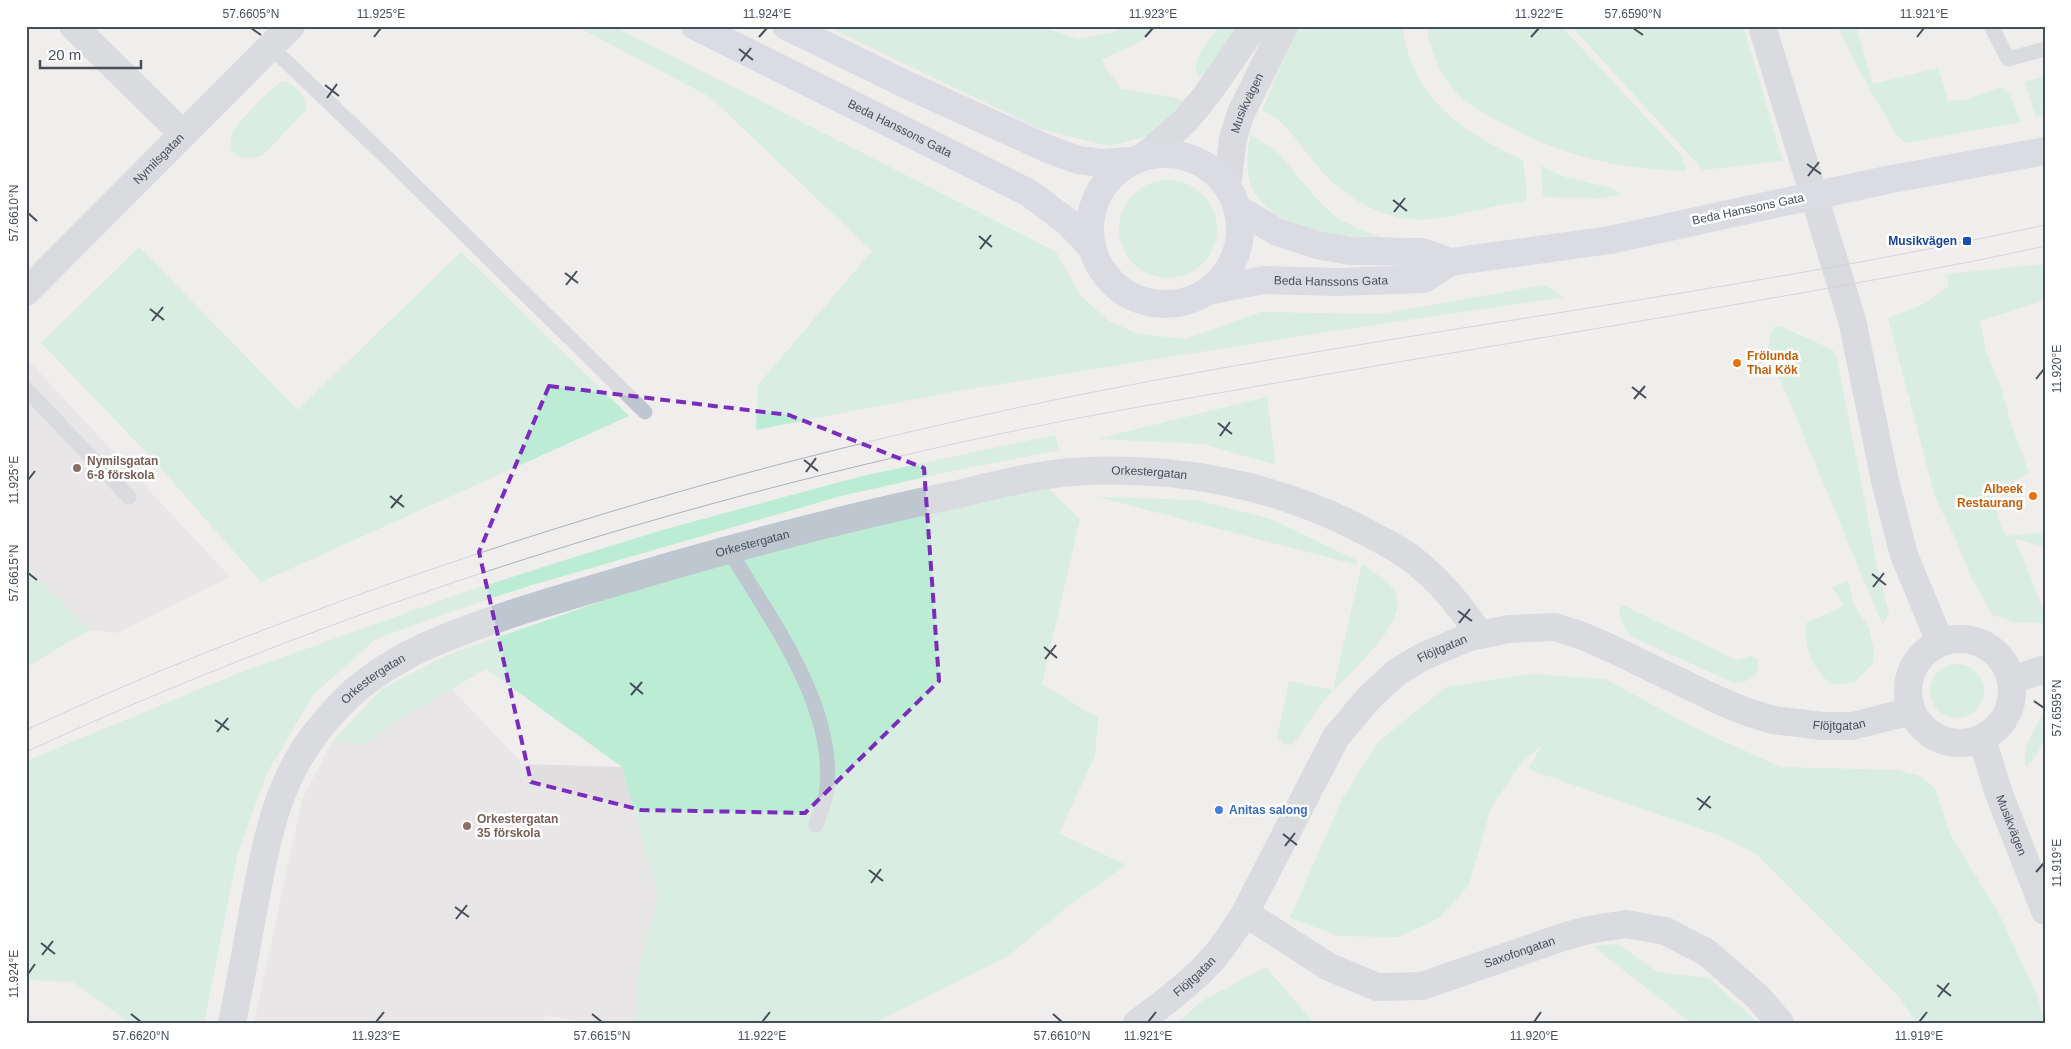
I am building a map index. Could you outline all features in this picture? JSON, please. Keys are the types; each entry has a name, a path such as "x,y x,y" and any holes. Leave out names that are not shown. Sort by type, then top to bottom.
{"street":[{"path":"73,26 182,134"},
{"name":"Nymilsgatan","path":"26,292 291,26"},
{"name":"Beda Hanssons Gata","path":"695,26 1029,192 1069,223 1092,248 1103,272 1111,282 1145,302 1158,304 1178,303 1197,297 1220,281 1236,255 1240,240 1241,224 1233,198"},
{"name":"Beda Hanssons Gata","path":"786,26 907,85 1048,149 1078,160 1102,163 1172,154 1198,160 1209,167 1233,198 1277,232 1317,245 1350,251 1422,252 1450,262"},
{"path":"1139,158 1186,120 1208,93 1254,26"},
{"name":"Musikvägen","path":"1233,198 1233,138 1241,113 1284,26"},
{"path":"1762,26 1852,320 1885,482 1904,555 1940,642"},
{"name":"Beda Hanssons Gata","path":"1208,291 1263,280 1338,282 1424,279 1450,262 1610,240 1887,180 2045,152"},
{"name":"Beda Hanssons Gata","path":"1092,248 1090,222 1096,198 1110,177 1139,158"},
{"name":"Orkestergatan","path":"232,1023 260,875 274,819 293,769 311,739 350,696 372,677 398,659 453,634 569,596 728,550 889,508 1016,481 1069,472 1134,470 1186,474 1236,484 1304,503 1351,523 1391,545 1422,566 1458,603 1480,635"},
{"name":"Flöjtgatan","path":"1137,1023 1171,998 1210,963 1228,940 1245,913 1336,737 1362,706 1397,672 1422,657 1458,641 1510,629 1555,627 1608,647 1718,700 1773,720 1823,726 1852,726 1912,711"},
{"path":"1966,639 1979,642 1990,648 2007,668 2011,680 2012,700 2005,719 1982,739 1970,743 1959,744 1941,740 1925,730 1912,711 1908,688 1912,671 1921,656 1940,642 1966,639"},
{"path":"2011,680 2045,669"},
{"name":"Musikvägen","path":"1982,739 1999,794 2045,910"},
{"name":"Saxofongatan","path":"1245,913 1329,966 1377,987 1422,986 1588,930 1626,924 1666,931 1706,952 1758,997 1780,1023"}],"lane":[{"path":"1991,26 2008,59 2045,49"},
{"path":"271,47 386,157 645,412"},
{"path":"26,389 129,497"},
{"path":"728,550 790,653 815,708 827,756 827,790 816,825"}],"highlighted area":[{"path":"549,386 789,415 924,468 939,681 805,813 641,810 531,782 479,552"}],"shaded area":[{"name":"Nymilsgatan 6-8 förskola","path":"26,358 230,577 117,633 89,630 26,667"},
{"name":"Orkestergatan 35 förskola","path":"429,665 523,764 622,767 658,896 638,974 637,1015 635,1023 588,1023 545,1015 543,1023 254,1023 302,799 332,742 382,689"}],"green space":[{"path":"576,26 613,26 1055,251 1081,296 1110,322 1139,334 1186,339 1261,312 1381,314 1544,285 1564,297 1313,334 951,392 756,430 758,385 872,251 710,97"},
{"path":"827,26 1041,26 1078,39 1115,32 1122,26 1158,26 1138,42 1101,60 1121,89 1173,97 1188,103 1148,136 1109,146 1040,129"},
{"path":"1220,26 1243,26 1206,77 1198,75 1196,63 1202,49"},
{"path":"1298,26 1402,26 1408,52 1417,74 1443,110 1479,137 1523,160 1527,194 1525,201 1421,220 1404,218 1372,208 1343,190 1318,167 1279,120 1262,110"},
{"path":"1426,26 1561,26 1681,155 1686,171 1637,168 1567,152 1522,134 1489,116 1463,98 1446,79 1434,54"},
{"path":"1571,26 1743,26 1783,161 1703,170"},
{"path":"1837,26 1856,26 1873,84 1938,68 1948,101 1964,100 2002,87 2010,95 2021,122 1905,143 1895,133 1858,68"},
{"path":"2045,76 2045,115 2036,117 2025,82"},
{"path":"284,81 300,92 305,101 306,110 262,156 247,158 234,155 231,141 233,132 265,95"},
{"path":"1250,135 1279,154 1318,200 1337,218 1364,231 1393,241 1313,230 1275,214 1261,201 1249,179 1248,153"},
{"path":"1541,166 1565,177 1614,189 1620,193 1619,195 1599,198 1543,197"},
{"path":"1158,180 1178,180 1187,183 1203,194 1214,210 1217,219 1217,239 1214,248 1203,264 1187,275 1178,278 1158,278 1141,270 1127,256 1119,239 1119,219 1127,202 1141,188"},
{"path":"139,247 298,410 461,252 629,416 261,582 148,454 41,343"},
{"path":"2045,264 2045,300 1980,321 1986,351 2001,387 2010,420 2029,473 1992,492 2000,524 2006,536 2045,532 2045,547 2015,539 2045,613 2045,623 2014,622 1993,615 1972,579 1957,542 1935,497 1888,318 1924,304 1949,286 1947,274"},
{"path":"1780,326 1833,350 1837,359 1879,575 1889,613 1883,624 1768,350 1770,335 1774,327"},
{"path":"1267,397 1276,465 1203,444 1097,439"},
{"path":"1055,435 1059,450 841,496 529,586 376,639 314,694 267,773 238,852 204,1023 130,1023 73,982 30,980 26,1006 26,761 239,673 459,594 565,560 666,529 862,476"},
{"path":"1046,486 1080,519 1042,684 1098,718 1095,756 1059,833 1126,865 1066,908 1007,957 875,1023 635,1023 637,1015 638,974 658,896 622,767 486,669 395,722 365,744 332,742 382,689 447,655 631,591 781,547"},
{"path":"1098,497 1196,500 1271,519 1356,560 1357,565"},
{"path":"1362,564 1394,590 1397,607 1392,621 1371,651 1324,701 1292,745 1285,745 1277,737 1289,681 1333,690"},
{"path":"26,566 89,630 26,667"},
{"path":"1848,581 1854,605 1868,626 1874,650 1873,664 1855,682 1832,685 1814,665 1806,642 1806,623 1844,606 1832,587"},
{"path":"1622,606 1736,660 1751,656 1757,658 1758,669 1749,679 1740,683 1734,683 1630,636 1621,621 1619,610"},
{"path":"1957,664 1967,666 1976,672 1982,681 1984,691 1982,701 1976,710 1967,716 1957,718 1947,716 1938,710 1932,701 1930,691 1932,681 1938,672 1947,666"},
{"path":"1530,674 1605,679 1701,731 1781,767 1897,770 1920,776 1935,788 1951,836 1998,912 2037,995 2045,1023 1916,1023 1900,998 1756,854 1723,837 1528,769 1542,745 1521,763 1491,808 1469,885 1439,918 1399,937 1339,936 1290,918 1341,801 1378,742 1446,687"},
{"path":"2045,713 2045,729 2040,749 2026,767 2025,753 2027,746"},
{"path":"1618,944 1657,972 1709,978 1758,1023 1691,1023 1593,946"},
{"path":"1266,967 1314,1023 1177,1023 1202,1001"}],"tram line":[{"path":"26,730 204,653 386,585 563,526 652,499 832,451 1013,409 1222,368 1811,271 2045,225"},
{"path":"26,752 147,698 270,649 394,603 520,561 647,522 775,487 904,455 1033,427 1339,372 1750,302 1932,269 2045,246"}],"place":[{"name":"Musikvägen","path":"1967,241"},
{"name":"Frölunda Thai Kök","path":"1737,363"},
{"name":"Nymilsgatan 6-8 förskola","path":"77,468"},
{"name":"Albeek Restaurang","path":"2033,496"},
{"name":"Anitas salong","path":"1219,810"},
{"name":"Orkestergatan 35 förskola","path":"467,826"}]}
